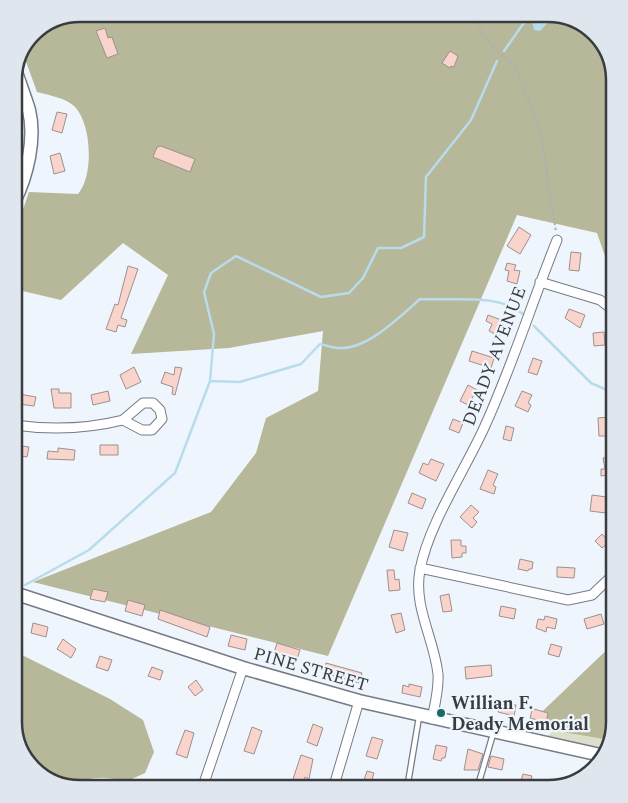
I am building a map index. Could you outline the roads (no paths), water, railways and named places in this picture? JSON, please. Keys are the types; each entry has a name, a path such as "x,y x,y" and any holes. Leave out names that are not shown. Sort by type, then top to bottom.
{"street":[{"path":"23,93 29,111 30,147 28,163 23,177"},
{"name":"DEADY AVENUE","path":"432,719 437,694 438,675 420,608 418,586 420,568 429,540 502,387 557,240"},
{"path":"540,282 600,300 606,305"},
{"path":"22,426 50,429 94,426 123,420"},
{"path":"420,568 568,600 592,595 606,582"},
{"name":"PINE STREET","path":"22,595 243,668 359,701 432,719 596,754"},
{"path":"205,780 243,668"},
{"path":"336,780 359,701"}],"lane":[{"path":"408,780 419,716"},
{"path":"480,780 494,732"}],"water":[{"path":"533,23 548,23 540,31 534,30"}],"waterway":[{"path":"504,51 524,23"},
{"path":"25,585 89,550 175,473 210,381 214,334 204,292 211,273 236,256 321,297 349,293 363,278 378,248 401,248 424,237 426,177 471,120 497,61"},
{"path":"210,381 240,382 301,364 320,344 334,348 361,344 383,331 420,299 474,299 488,301 513,307 523,314"},
{"path":"534,326 591,383 606,390"}],"place":[{"name":"Willian F. Deady Memorial","path":"441,713"}]}
